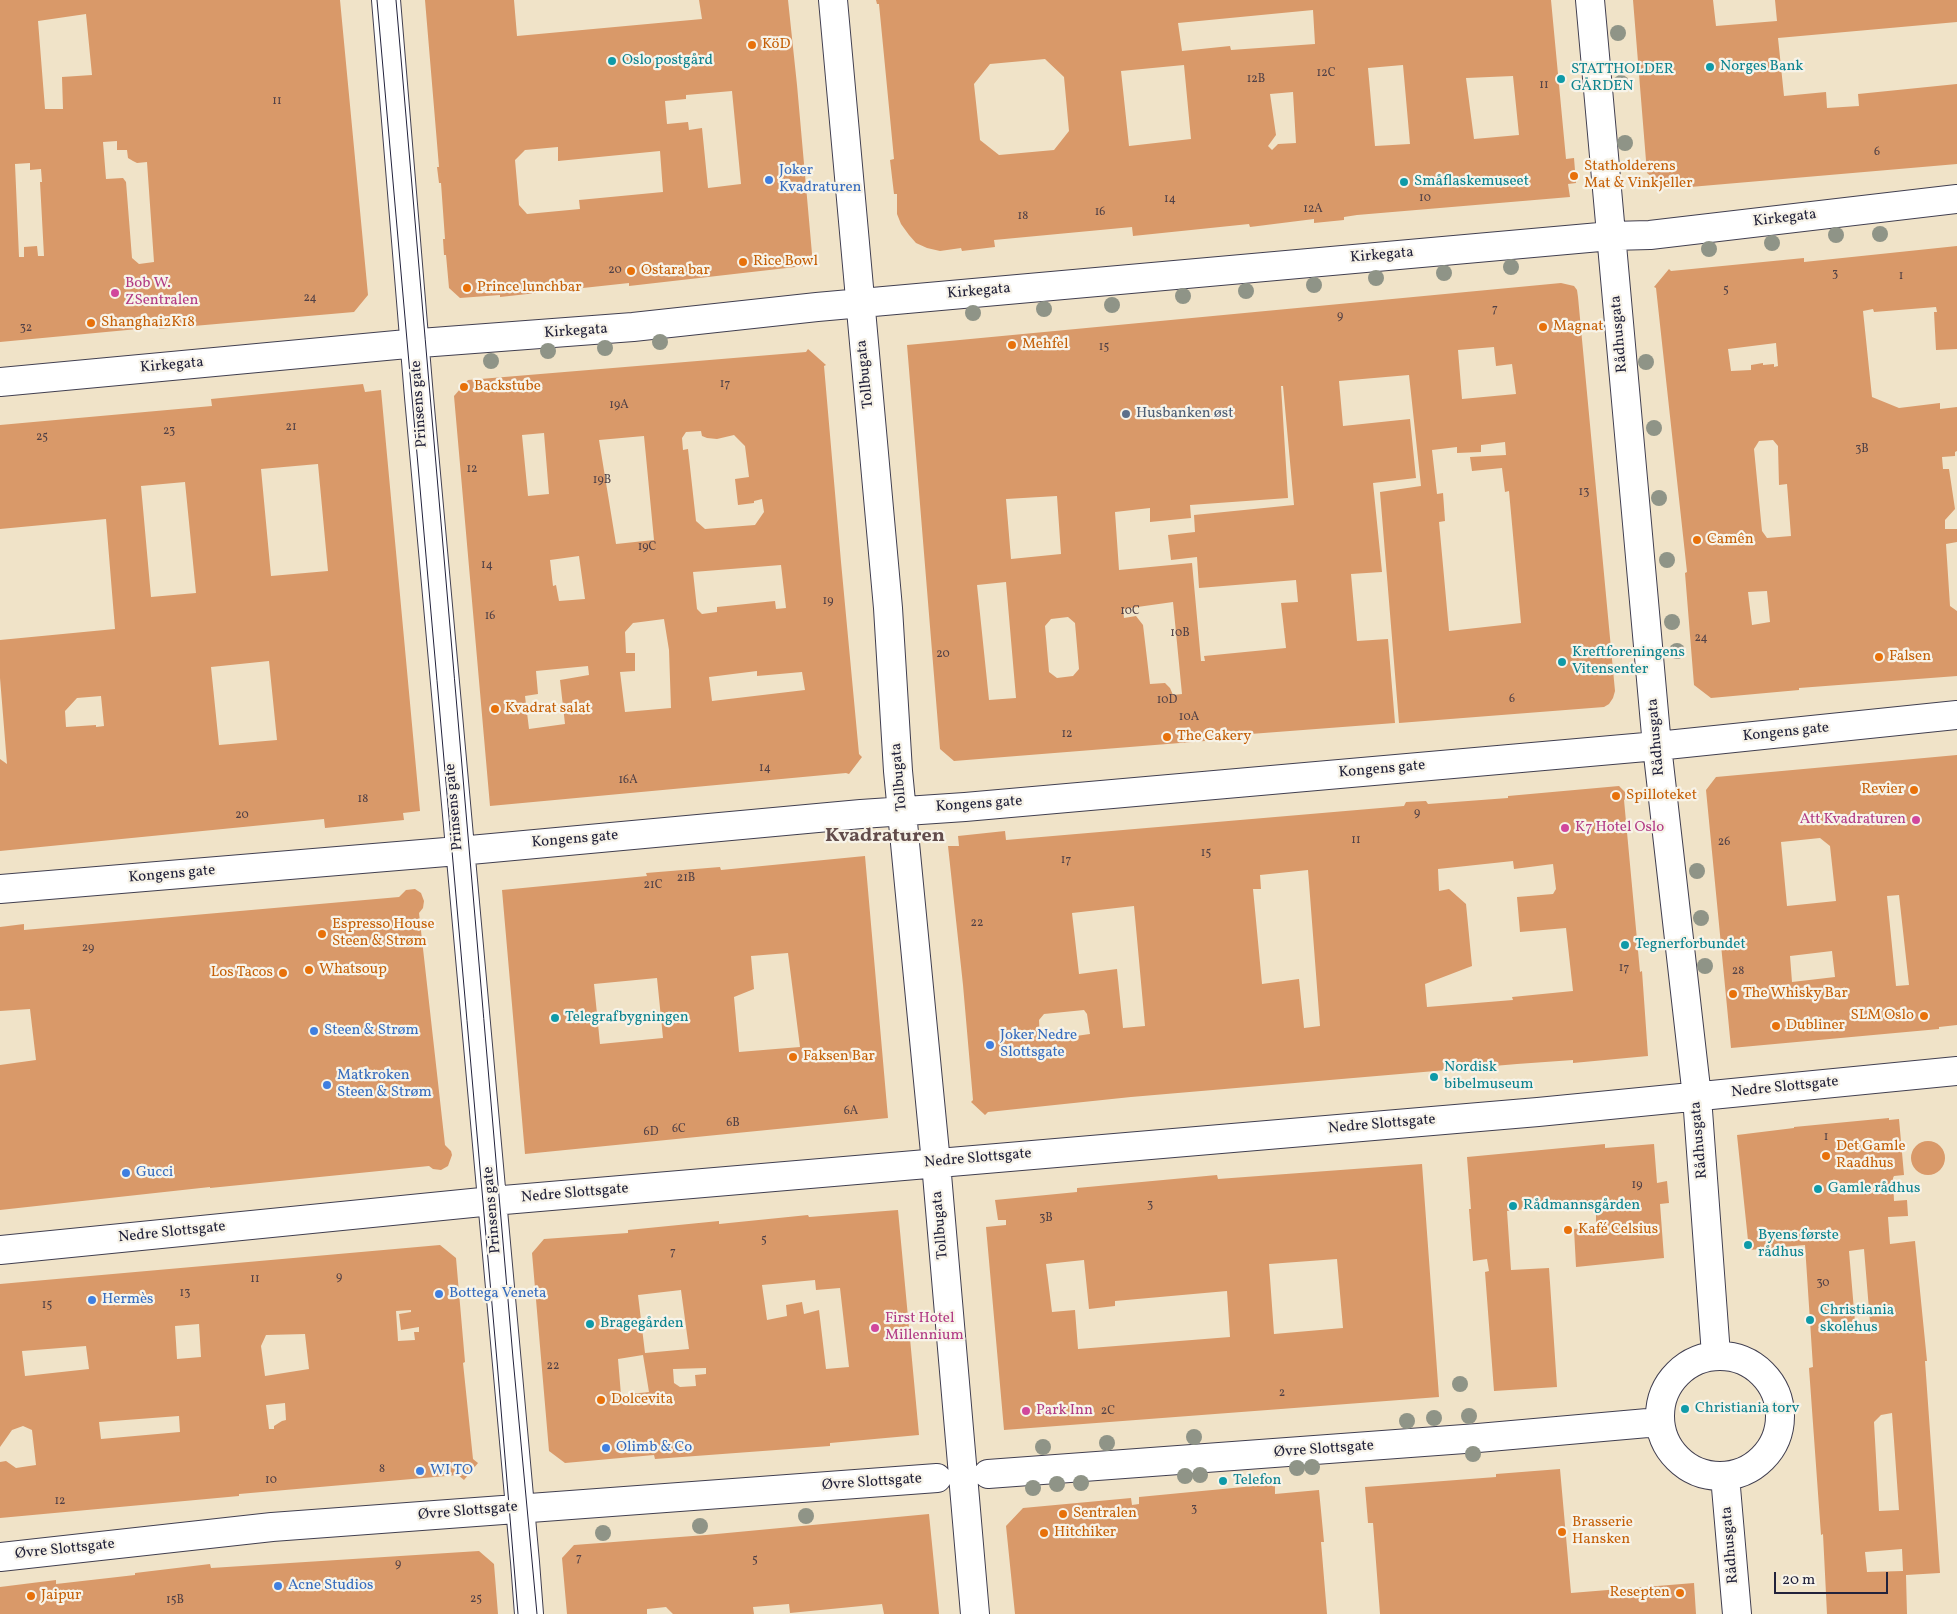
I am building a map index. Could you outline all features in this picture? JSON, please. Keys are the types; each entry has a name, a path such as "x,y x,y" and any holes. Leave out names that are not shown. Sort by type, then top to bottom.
{"street":[{"name":"Prinsens gate","path":"386,0 419,397 528,1614"},
{"name":"Tollbugata","path":"833,0 888,608 898,771 936,1163 975,1614"},
{"name":"Rådhusgata","path":"1590,0 1657,746 1697,1097 1716,1355"},
{"name":"Kirkegata","path":"0,382 416,343 633,327 859,304 1612,236 1650,235 1957,200"},
{"name":"Kongens gate","path":"0,889 459,851 903,810 965,807 1657,746 1957,715"},
{"name":"Nedre Slottsgate","path":"0,1250 492,1201 1697,1097 1957,1071"},
{"path":"1716,1355 1737,1357 1756,1366 1770,1382 1779,1401 1780,1422 1775,1442 1763,1459 1745,1471 1725,1476 1702,1474 1682,1463 1666,1445 1659,1422 1662,1398 1673,1376 1692,1361 1716,1355"},
{"name":"Øvre Slottsgate","path":"988,1474 1478,1438 1659,1422"},
{"name":"Rådhusgata","path":"1725,1476 1737,1614"},
{"name":"Øvre Slottsgate","path":"0,1557 272,1527 937,1478"}],"building":[{"path":"0,0 340,0 368,295 354,312 159,329 159,327 0,342","holes":["86,14 92,75 62,77 63,109 45,109 38,21","117,141 117,150 127,150 128,158 137,163 147,162 154,262 139,264 132,258 126,182 123,178 106,179 103,142","30,163 30,170 41,169 44,256 38,256 37,246 24,247 24,257 19,257 15,164"]},
{"path":"425,0 514,0 517,36 702,19 699,0 788,0 813,265 629,286 629,283 500,297 500,295 460,298 449,288 446,255 444,255 443,239 445,239 441,183 439,183 437,167 439,167","holes":["732,91 741,184 708,188 702,128 689,130 688,122 667,124 665,101 686,99 686,95","558,147 558,161 660,151 663,192 579,200 580,209 527,214 519,205 515,160 525,150"]},
{"path":"876,0 1551,0 1566,159 1574,158 1576,183 1568,184 1570,197 1357,215 1344,217 1344,220 1314,223 1314,219 1250,227 1249,224 1133,236 1132,227 994,240 995,247 962,251 961,248 940,251 927,248 916,243 901,224 897,214 897,194 894,194 890,160 894,159 879,4 877,4","holes":["1313,10 1315,44 1231,50 1230,46 1182,51 1178,23","1045,59 1064,77 1069,131 1054,150 999,155 980,140 974,84 990,64","1184,65 1191,139 1129,146 1121,71","1403,65 1410,144 1375,146 1368,68","1513,76 1519,135 1474,139 1466,78","1293,92 1296,143 1278,144 1272,150 1268,146 1276,135 1270,94"]},
{"name":"Norges Bank","path":"1633,0 1713,0 1716,26 1777,21 1775,0 1957,0 1957,22 1778,38 1784,96 1826,92 1827,108 1859,106 1858,94 1957,84 1957,164 1667,189 1647,173"},
{"path":"1957,246 1957,349 1936,350 1934,312 1937,312 1936,307 1874,312 1873,309 1863,311 1872,397 1899,408 1940,403 1940,409 1957,407 1957,451 1955,456 1942,457 1943,469 1949,469 1955,509 1945,520 1945,529 1957,529 1957,542 1946,544 1950,606 1957,611 1957,676 1799,688 1799,690 1711,698 1694,685 1685,573 1687,572 1656,288 1654,287 1669,269 1671,271 1804,258 1804,262","holes":["1776,343 1778,366 1774,367 1774,364 1763,365 1763,363 1751,365 1751,370 1731,371 1728,349","1773,440 1778,446 1779,485 1787,484 1791,536 1767,538 1762,531 1754,449 1759,441","1767,591 1770,622 1752,625 1748,592"]},
{"path":"1561,283 1574,286 1578,297 1615,691 1613,698 1604,707 1399,723 1380,492 1421,486 1409,375 1339,381 1343,426 1410,419 1416,478 1373,483 1382,572 1351,574 1357,641 1388,639 1395,723 1211,737 1210,732 1205,732 1205,741 954,761 940,749 907,345","holes":["1494,347 1496,366 1512,364 1516,394 1462,399 1458,350","1281,386 1283,386 1294,505 1194,515 1195,532 1168,535 1171,560 1197,557 1199,588 1296,580 1298,602 1281,603 1286,648 1204,656 1205,661 1201,661 1192,563 1119,570 1115,512 1150,508 1150,522 1191,518 1190,505 1288,498","1505,442 1506,455 1470,457 1472,471 1502,468 1505,492 1509,491 1521,623 1449,631 1439,522 1445,521 1443,493 1437,494 1432,450 1457,447 1457,453 1481,452 1481,445","1057,496 1061,554 1011,559 1006,499","1006,582 1016,698 989,700 977,585","1173,602 1182,694 1173,695 1165,683 1150,684 1143,625 1136,616 1124,618 1123,609","1068,617 1075,623 1079,669 1073,676 1057,678 1049,672 1045,626 1051,619"]},
{"path":"808,349 826,365 824,366 841,562 859,754 862,757 849,774 490,806 454,396 468,380 806,352","holes":["701,431 702,436 707,438 717,439 734,435 745,446 749,477 735,479 738,505 754,503 754,501 762,499 764,512 755,525 705,529 696,521 688,449 683,450 682,438 686,432","544,433 549,494 528,496 522,435","644,436 654,540 616,544 599,440","579,556 585,599 559,601 556,585 553,586 550,560","781,565 786,608 776,609 775,601 717,607 717,612 702,614 697,609 693,572","664,619 669,650 671,708 625,712 620,672 635,671 635,653 626,653 625,632 633,623","588,666 589,675 560,680 565,724 529,729 525,696 538,694 536,671","757,671 757,676 802,672 805,690 712,701 709,677"]},
{"path":"363,384 365,392 381,390 420,811 403,813 404,820 325,828 324,819 0,851 0,759 7,764 0,678 0,640 115,629 106,519 0,529 0,425 212,406 211,399","holes":["318,464 328,571 271,576 261,469","185,482 196,593 151,597 141,486","269,661 277,740 219,745 211,667","101,696 104,726 66,727 65,711 77,698"]},
{"path":"1957,755 1957,1025 1939,1027 1939,1029 1731,1048 1706,790 1716,777","holes":["1820,838 1830,846 1836,901 1787,906 1781,842","1899,895 1909,985 1896,986 1887,896","1832,951 1835,977 1792,982 1790,956"]},
{"path":"1619,786 1625,792 1626,798 1624,800 1640,972 1642,971 1648,1056 1573,1063 1573,1060 1517,1064 1131,1097 988,1112 985,1115 971,1102 973,1100 963,985 948,846 959,846 958,836 1005,831 1006,840 1404,806 1406,802 1426,801 1428,804 1508,798 1508,796","holes":["1513,861 1514,869 1553,864 1556,889 1553,894 1517,897 1520,932 1566,928 1573,991 1512,997 1513,1000 1427,1007 1425,984 1472,966 1466,904 1449,889 1439,891 1438,869","1308,870 1320,1026 1304,1028 1299,979 1262,984 1253,889 1261,889 1260,875","1134,906 1145,1026 1123,1028 1117,969 1079,974 1072,913","1084,1010 1087,1014 1090,1034 1040,1041 1039,1020 1044,1014"]},
{"name":"Telegrafbygningen","path":"865,856 888,1118 525,1154 502,890 647,876 646,873 720,867 721,870","holes":["788,953 800,1047 739,1052 734,997 754,989 751,956","657,978 663,1038 600,1044 594,984"]},
{"path":"415,889 421,893 424,901 423,908 419,913 445,1145 452,1155 448,1166 441,1170 433,1169 429,1166 0,1210 0,1065 36,1060 30,1009 0,1011 0,927 24,924 24,930 399,897 406,890"},
{"path":"1889,1118 1889,1120 1899,1119 1904,1175 1894,1176 1893,1178 1894,1201 1907,1200 1908,1216 1888,1217 1890,1244 1915,1241 1927,1361 1925,1361 1940,1573 1906,1575 1907,1614 1827,1614 1823,1534 1821,1535 1809,1368 1813,1367 1805,1245 1749,1250 1737,1135 1794,1127","holes":["1864,1249 1871,1334 1856,1334 1849,1251","1892,1413 1899,1510 1879,1511 1874,1422 1881,1415","1902,1549 1903,1571 1867,1572 1865,1552"]},
{"path":"1928,1141 1940,1146 1945,1158 1940,1170 1928,1175 1916,1170 1911,1158 1916,1146"},
{"name":"Rådmannsgården","path":"1605,1144 1605,1148 1654,1144 1657,1183 1667,1181 1669,1203 1660,1204 1664,1258 1576,1267 1574,1229 1596,1227 1596,1202 1507,1211 1511,1270 1549,1268 1557,1387 1494,1391 1485,1272 1489,1271 1487,1259 1473,1261 1467,1157"},
{"path":"1422,1164 1439,1397 1004,1430 986,1227 1006,1225 1006,1220 998,1220 995,1200 1077,1192 1077,1188 1217,1175 1218,1179","holes":["1337,1259 1343,1328 1274,1334 1269,1264","1084,1260 1089,1309 1115,1306 1115,1301 1227,1291 1230,1337 1078,1349 1075,1310 1052,1312 1046,1264"]},
{"path":"898,1210 919,1435 830,1443 830,1446 655,1459 654,1455 565,1463 549,1451 532,1253 544,1239 628,1233 628,1230 719,1221 719,1224 808,1215 809,1217","holes":["815,1280 816,1290 840,1288 849,1367 826,1369 819,1310 804,1314 802,1302 786,1305 787,1316 767,1320 762,1285","681,1290 689,1349 645,1353 638,1295","643,1355 649,1392 621,1395 618,1359","706,1368 706,1374 695,1375 696,1386 680,1387 674,1383 673,1369"]},
{"path":"440,1245 456,1258 465,1362 463,1363 473,1459 478,1463 464,1480 458,1475 239,1494 239,1496 0,1518 0,1462 6,1461 16,1468 36,1465 32,1430 23,1426 12,1430 0,1447 0,1284","holes":["411,1310 411,1312 399,1314 401,1330 419,1327 419,1332 414,1332 415,1340 398,1341 396,1311","199,1324 201,1357 177,1359 175,1326","305,1334 309,1369 265,1376 261,1346 266,1335","86,1346 89,1369 25,1376 22,1351","285,1403 286,1420 274,1426 274,1429 269,1429 266,1405","179,1416 180,1432 101,1439 99,1422"]},
{"path":"1560,1469 1571,1593 1694,1583 1696,1614 1380,1614 1373,1523 1368,1523 1365,1487 1496,1477 1496,1474"},
{"name":"Telefon","path":"1220,1478 1226,1478 1227,1484 1221,1485"},
{"path":"1275,1484 1275,1494 1319,1490 1324,1542 1321,1542 1327,1614 1015,1614 1006,1526 1023,1508 1131,1498 1132,1505 1139,1504 1139,1497"},
{"path":"929,1514 939,1614 884,1614 882,1604 790,1613 789,1604 753,1607 754,1614 673,1614 666,1607 647,1609 647,1614 567,1614 562,1558 574,1545 706,1535"},
{"path":"479,1551 494,1564 498,1614 0,1614 0,1587 56,1580 56,1584 210,1564 211,1568"}],"tram line":[{"path":"377,0 518,1614"},
{"path":"396,0 513,1358 537,1614"}],"place":[{"name":"KöD","path":"752,45"},
{"name":"Oslo postgård","path":"612,61"},
{"name":"Norges Bank","path":"1710,67"},
{"name":"STATTHOLDER GÅRDEN","path":"1561,79"},
{"name":"Statholderens Mat & Vinkjeller","path":"1574,176"},
{"name":"Joker Kvadraturen","path":"769,180"},
{"name":"Småflaskemuseet","path":"1404,182"},
{"name":"Rice Bowl","path":"743,262"},
{"name":"Ostara bar","path":"631,271"},
{"name":"Prince lunchbar","path":"467,288"},
{"name":"Bob W. ZSentralen","path":"115,293"},
{"name":"Shanghai2K18","path":"91,323"},
{"name":"Magnat","path":"1543,327"},
{"name":"Mehfel","path":"1012,345"},
{"name":"Backstube","path":"464,387"},
{"name":"Husbanken øst","path":"1126,414"},
{"name":"Camên","path":"1697,540"},
{"name":"Falsen","path":"1879,657"},
{"name":"Kreftforeningens Vitensenter","path":"1562,662"},
{"name":"Kvadrat salat","path":"495,709"},
{"name":"The Cakery","path":"1167,737"},
{"name":"Revier","path":"1914,790"},
{"name":"Spilloteket","path":"1616,796"},
{"name":"Att Kvadraturen","path":"1916,820"},
{"name":"K7 Hotel Oslo","path":"1565,828"},
{"name":"Espresso House Steen & Strøm","path":"322,934"},
{"name":"Tegnerforbundet","path":"1625,945"},
{"name":"Whatsoup","path":"309,970"},
{"name":"Los Tacos","path":"283,973"},
{"name":"The Whisky Bar","path":"1733,994"},
{"name":"SLM Oslo","path":"1924,1016"},
{"name":"Telegrafbygningen","path":"555,1018"},
{"name":"Dubliner","path":"1776,1026"},
{"name":"Steen & Strøm","path":"314,1031"},
{"name":"Joker Nedre Slottsgate","path":"990,1045"},
{"name":"Faksen Bar","path":"793,1057"},
{"name":"Nordisk bibelmuseum","path":"1434,1077"},
{"name":"Matkroken Steen & Strøm","path":"327,1085"},
{"name":"Det Gamle Raadhus","path":"1826,1156"},
{"name":"Gucci","path":"126,1173"},
{"name":"Gamle rådhus","path":"1818,1189"},
{"name":"Rådmannsgården","path":"1513,1206"},
{"name":"Kafé Celsius","path":"1568,1230"},
{"name":"Byens første rådhus","path":"1748,1245"},
{"name":"Bottega Veneta","path":"439,1294"},
{"name":"Hermès","path":"92,1300"},
{"name":"Christiania skolehus","path":"1810,1320"},
{"name":"Bragegården","path":"590,1324"},
{"name":"First Hotel Millennium","path":"875,1328"},
{"name":"Dolcevita","path":"601,1400"},
{"name":"Christiania torv","path":"1685,1409"},
{"name":"Park Inn","path":"1026,1411"},
{"name":"Olimb & Co","path":"606,1448"},
{"name":"WI TO","path":"420,1471"},
{"name":"Telefon","path":"1223,1481"},
{"name":"Sentralen","path":"1063,1514"},
{"name":"Brasserie Hansken","path":"1562,1532"},
{"name":"Hitchiker","path":"1044,1533"},
{"name":"Acne Studios","path":"278,1586"},
{"name":"Resepten","path":"1680,1593"},
{"name":"Jaipur","path":"31,1596"}],"district":[{"name":"Kvadraturen","path":"885,837"}]}
